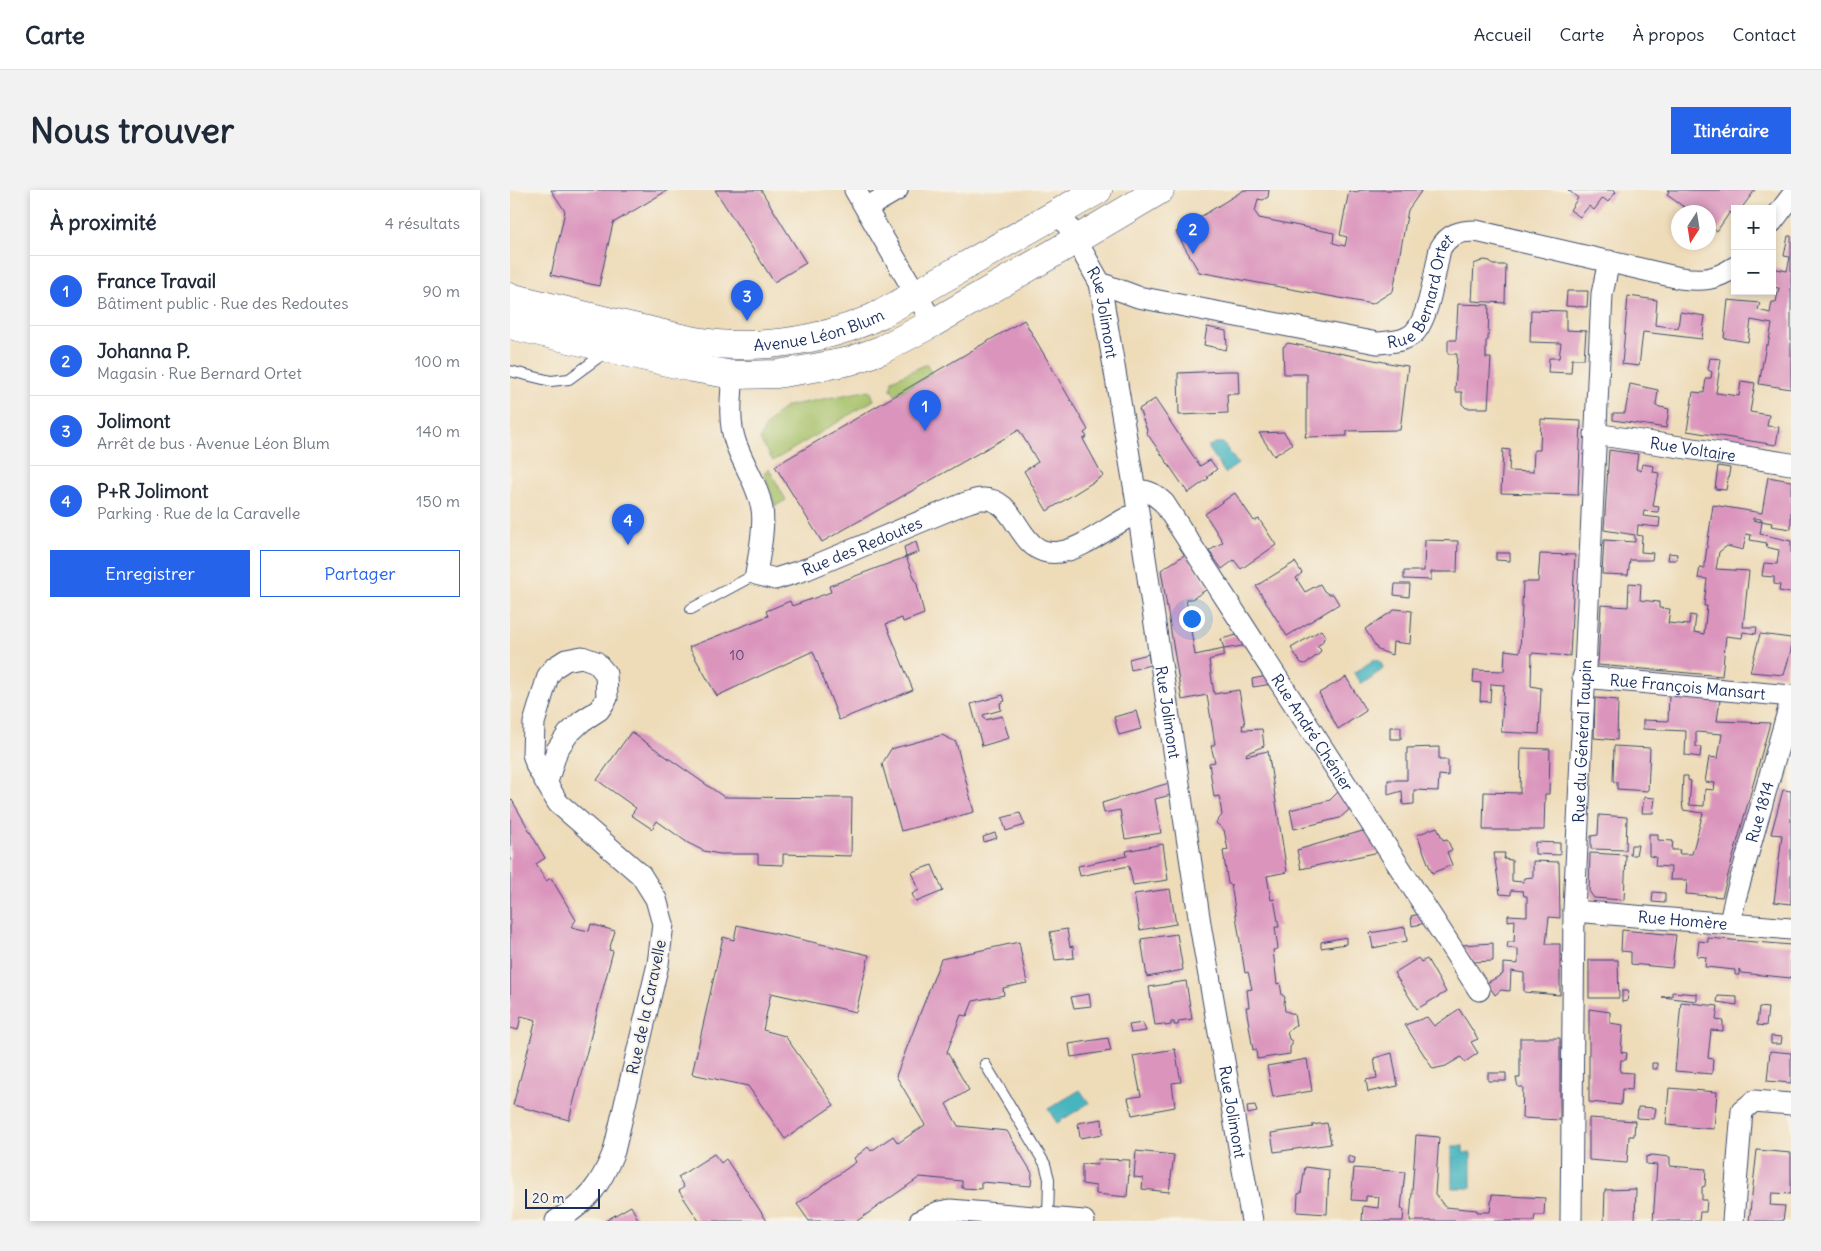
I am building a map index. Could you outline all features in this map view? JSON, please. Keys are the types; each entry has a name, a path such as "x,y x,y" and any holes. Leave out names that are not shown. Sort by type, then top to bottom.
{"main road":[{"name":"Avenue Léon Blum","path":"510,298 694,341 736,346 794,340 827,334 856,326 917,295 1098,190"},
{"name":"Avenue Léon Blum","path":"510,325 693,368 733,375 777,374 850,361 881,350 933,323 1160,190"}],"street":[{"path":"855,190 933,323"},
{"path":"866,208 897,190"},
{"path":"1776,217 1791,197"},
{"name":"Rue Jolimont","path":"1060,212 1100,283 1135,491 1201,930 1252,1221"},
{"name":"Rue Bernard Ortet","path":"1100,283 1138,297 1377,343 1398,341 1413,334 1424,319 1440,249 1452,235 1462,231 1476,232 1680,278 1699,280 1718,277 1731,269"},
{"name":"Rue du Général Taupin","path":"1571,1221 1574,911 1583,677 1602,294 1609,261"},
{"path":"733,375 731,415 736,443 755,485 762,510 756,574"},
{"name":"Rue Voltaire","path":"1596,434 1791,464"},
{"name":"Rue André Chénier","path":"1135,491 1145,490 1153,493 1164,503 1479,990"},
{"name":"Rue des Redoutes","path":"756,574 775,579 807,569 963,504 983,499 997,502 1010,513 1030,544 1042,550 1058,552 1075,548 1129,517 1138,516"},
{"name":"Rue de la Caravelle","path":"547,782 557,750 568,734 582,721 599,710 607,698 606,674 596,662 582,658 566,660 555,667 548,676 534,723 533,754 536,768 547,782 558,802 641,875 656,899 663,924 658,964 614,1151 606,1174 591,1195 556,1221"},
{"name":"Rue François Mansart","path":"1583,677 1791,696"},
{"name":"Rue 1814","path":"1730,923 1735,899 1791,701"},
{"name":"Rue Homère","path":"1574,911 1791,929"},
{"path":"1733,1221 1742,1111 1754,1101 1791,1104"},
{"path":"920,1221 939,1212 950,1210 1084,1221"}],"lane":[{"path":"510,371 550,381 569,379 612,348"},
{"path":"690,608 756,574"},
{"path":"985,1064 1045,1164 1049,1179 1048,1218"}],"green space":[{"path":"927,364 932,374 895,395 891,389 892,380"},
{"path":"870,390 874,400 773,461 760,440 764,429 775,415 787,406"},
{"path":"769,469 786,500 775,506 764,473"}],"water":[{"path":"1215,443 1223,443 1238,464 1225,473 1208,447"},
{"path":"1375,659 1379,660 1383,667 1382,670 1362,684 1354,673"},
{"path":"1080,1090 1089,1103 1057,1123 1048,1109"},
{"path":"1452,1146 1463,1146 1463,1153 1471,1153 1471,1188 1452,1188"}],"building":[{"path":"551,190 668,190 613,223 599,286 551,275 565,211"},
{"path":"715,190 761,190 806,263 774,282"},
{"path":"1244,190 1269,190 1268,197 1263,200 1258,199 1255,212 1259,218 1334,233 1333,243 1345,246 1347,237 1340,235 1349,191 1356,193 1360,190 1422,190 1408,210 1393,291 1372,304 1199,272 1176,232"},
{"path":"1568,190 1614,190 1616,192 1608,202 1603,198 1594,210 1589,206 1580,217 1570,210 1578,198"},
{"path":"1667,190 1755,190 1744,205 1731,205 1731,213 1717,231 1716,205 1681,205 1667,195 1669,191"},
{"path":"1788,236 1791,236 1791,389 1759,384 1772,324 1751,320 1748,342 1724,338 1728,300 1760,303 1758,310 1770,313 1772,302 1776,302 1779,288 1776,288 1776,269 1787,271 1790,257 1784,256"},
{"path":"1484,260 1490,261 1493,265 1506,265 1505,303 1472,301 1474,264"},
{"path":"1567,291 1588,291 1587,307 1566,306"},
{"path":"1628,296 1657,300 1655,325 1678,328 1680,312 1705,316 1702,339 1643,332 1639,366 1622,364"},
{"path":"1458,304 1489,305 1488,340 1486,341 1486,358 1491,358 1488,408 1466,408 1462,404 1462,392 1455,392 1457,354 1448,354 1448,340 1456,340"},
{"path":"1531,310 1566,311 1566,330 1586,331 1584,359 1572,359 1571,373 1548,372 1549,358 1559,358 1561,343 1530,342"},
{"path":"1024,320 1088,430 1084,433 1087,437 1083,439 1103,476 1047,511 1024,471 1038,462 1019,430 822,542 775,466"},
{"path":"1207,327 1226,331 1226,350 1204,345"},
{"path":"1288,343 1408,366 1400,430 1347,431 1347,436 1305,437 1307,432 1307,374 1284,374 1283,347"},
{"path":"1710,358 1721,359 1716,393 1739,396 1741,381 1755,383 1750,412 1769,415 1767,426 1779,427 1776,445 1687,431 1693,392 1704,393 1706,378 1711,378 1712,372 1708,370"},
{"path":"1238,371 1239,394 1227,394 1228,413 1179,415 1178,373"},
{"path":"1630,384 1658,390 1656,406 1669,409 1666,428 1613,420 1613,413 1625,413"},
{"path":"1155,399 1200,466 1210,460 1217,469 1207,477 1209,478 1188,493 1146,432 1147,430 1139,409"},
{"path":"1541,419 1581,421 1578,495 1501,493 1503,449 1510,450 1509,471 1533,472 1534,450 1540,450"},
{"path":"1284,432 1292,444 1274,456 1259,433"},
{"path":"1609,450 1638,454 1636,469 1641,471 1642,464 1654,466 1653,472 1659,473 1653,506 1659,507 1658,512 1644,511 1643,516 1660,518 1659,527 1638,525 1637,535 1642,536 1641,552 1653,553 1652,560 1630,560 1628,575 1602,574 1604,540 1635,542 1635,535 1604,530"},
{"path":"1718,466 1730,468 1726,490 1715,489"},
{"path":"1768,477 1791,481 1791,529 1771,526 1772,523 1761,521 1761,519 1753,518 1753,520 1762,522 1760,534 1791,541 1791,593 1779,591 1780,585 1774,584 1774,577 1762,576 1764,563 1777,564 1779,550 1766,547 1767,543 1750,540 1751,535 1746,534 1743,550 1727,546 1719,552 1716,569 1749,571 1743,627 1757,627 1756,634 1743,632 1742,638 1726,636 1722,676 1598,665 1601,605 1628,607 1629,583 1641,584 1640,600 1659,602 1659,608 1670,609 1668,623 1689,625 1690,615 1696,616 1694,632 1704,634 1707,606 1704,606 1707,579 1698,578 1700,567 1704,568 1713,505 1762,513"},
{"path":"1235,493 1254,521 1259,519 1276,545 1241,569 1234,560 1222,569 1209,551 1223,542 1205,514"},
{"path":"1425,540 1458,541 1457,572 1431,572 1431,580 1404,579 1404,571 1424,571"},
{"path":"916,542 919,552 906,557 904,547"},
{"path":"1496,553 1510,553 1510,561 1496,560"},
{"path":"1669,553 1677,554 1676,560 1668,560"},
{"path":"1186,554 1209,588 1192,599 1186,599 1195,655 1224,649 1224,656 1209,660 1214,694 1239,690 1245,725 1242,725 1243,730 1262,729 1264,746 1247,753 1246,756 1268,751 1287,872 1267,876 1271,900 1274,899 1279,927 1275,927 1278,949 1273,950 1277,984 1280,983 1282,995 1285,997 1285,1011 1294,1014 1296,1025 1287,1032 1289,1039 1292,1041 1290,1054 1257,1059 1256,1049 1253,1050 1246,1007 1249,1007 1247,990 1252,989 1248,972 1245,973 1231,884 1228,884 1223,851 1228,850 1224,830 1216,823 1222,815 1219,796 1214,797 1209,763 1215,762 1211,746 1215,744 1207,695 1182,700 1161,570"},
{"path":"1540,554 1575,555 1570,656 1532,653 1531,686 1541,688 1539,734 1501,732 1504,685 1491,684 1490,702 1480,701 1481,683 1473,682 1474,670 1504,671 1505,650 1520,652 1523,582 1538,582"},
{"path":"906,557 917,584 924,614 903,622 902,618 886,624 913,690 839,720 813,651 717,696 689,647 768,616 766,611 790,601 792,606 831,592 829,586"},
{"path":"1295,562 1302,573 1296,578 1305,592 1320,584 1324,591 1328,594 1333,594 1339,604 1287,636 1256,586"},
{"path":"1395,584 1410,584 1409,597 1394,595"},
{"path":"1396,609 1412,611 1410,644 1393,642 1392,655 1378,650 1365,629"},
{"path":"1321,630 1326,637 1317,646 1321,650 1319,654 1305,664 1301,663 1291,648"},
{"path":"1241,634 1248,645 1224,649 1221,639"},
{"path":"1760,634 1791,638 1791,650 1784,675 1750,672"},
{"path":"1148,654 1150,665 1131,670 1129,659"},
{"path":"1267,676 1272,684 1253,687 1252,679"},
{"path":"1346,677 1366,711 1338,729 1319,693"},
{"path":"1003,695 1005,701 1000,703 1001,710 983,715 985,720 1002,716 1009,738 982,746 971,704"},
{"path":"1669,695 1720,700 1717,721 1770,723 1722,897 1686,894 1687,880 1670,880 1671,867 1655,866 1656,857 1649,856 1649,834 1658,834 1658,840 1673,841 1672,850 1680,850 1679,854 1692,854 1703,813 1683,810 1683,776 1688,776 1688,780 1691,781 1689,805 1704,806 1705,789 1714,790 1715,783 1705,782 1709,757 1718,758 1722,734 1696,732 1696,747 1701,747 1700,757 1685,755 1686,731 1643,729 1643,720 1668,721"},
{"path":"1595,698 1618,700 1617,740 1594,738"},
{"path":"1136,711 1141,729 1119,735 1114,717"},
{"path":"1390,727 1401,727 1401,739 1390,739"},
{"path":"631,732 724,797 852,798 851,856 783,854 783,865 758,864 758,854 720,854 704,851 688,843 657,821 652,829 631,815 636,808 597,780"},
{"path":"942,735 956,742 974,812 901,831 882,764 891,749"},
{"path":"1614,746 1650,748 1648,791 1617,789 1617,782 1613,781"},
{"path":"1439,747 1439,760 1448,760 1448,776 1439,775 1438,791 1414,790 1414,804 1403,805 1402,791 1388,795 1388,780 1407,780 1407,748"},
{"path":"1521,748 1550,749 1549,794 1545,794 1544,830 1483,830 1484,792 1520,793"},
{"path":"1169,783 1171,795 1155,799 1161,833 1125,839 1120,810 1104,813 1102,803"},
{"path":"1340,790 1351,808 1340,818 1294,829 1290,810 1330,800"},
{"path":"1783,790 1791,791 1791,904 1774,902 1782,835 1771,834"},
{"path":"1644,797 1655,798 1653,813 1642,813"},
{"path":"512,800 545,858 536,864 546,881 551,878 576,920 571,927 589,931 591,924 615,931 609,950 613,951 569,1120 513,1105 536,1020 521,1016 518,1030 510,1028 510,801"},
{"path":"1020,813 1025,825 1006,831 1002,818"},
{"path":"1599,815 1627,817 1626,850 1591,849 1591,836 1598,835"},
{"path":"1437,827 1443,840 1447,839 1452,850 1447,852 1452,865 1432,873 1417,835"},
{"path":"1366,830 1379,852 1301,869 1297,850"},
{"path":"995,833 997,838 984,842 983,837"},
{"path":"1535,842 1560,843 1560,855 1535,854"},
{"path":"1163,844 1168,880 1133,885 1129,866 1080,876 1078,866 1127,856 1126,851"},
{"path":"1631,845 1638,845 1636,855 1630,855"},
{"path":"1494,853 1505,853 1504,859 1512,860 1512,881 1523,882 1524,878 1533,877 1533,861 1559,862 1560,918 1549,917 1546,944 1560,944 1560,995 1524,992 1524,973 1511,971 1510,991 1501,990 1495,995 1487,983 1503,974 1503,963 1518,964 1518,949 1507,948 1508,942 1514,942 1515,920 1508,921 1508,915 1527,916 1527,896 1524,896 1523,891 1511,890 1511,895 1500,894"},
{"path":"1590,853 1626,855 1624,900 1594,898 1589,891"},
{"path":"932,865 943,891 916,902 912,894 919,890 912,872"},
{"path":"1170,889 1176,924 1140,930 1134,894"},
{"path":"1653,892 1665,893 1665,903 1652,902"},
{"path":"1420,914 1426,923 1412,926 1411,916"},
{"path":"737,925 869,955 856,1012 771,993 763,1030 785,1036 834,1105 785,1139 748,1086 692,1074 723,937 734,940"},
{"path":"1405,927 1407,941 1373,948 1370,933"},
{"path":"1067,929 1070,947 1073,946 1074,958 1055,960 1050,932"},
{"path":"1622,930 1676,935 1672,968 1631,964 1631,952 1621,951"},
{"path":"1177,934 1183,970 1147,977 1141,939"},
{"path":"1346,937 1346,944 1321,948 1321,942"},
{"path":"1708,938 1791,945 1791,978 1741,973 1739,969 1739,975 1735,975 1735,970 1705,967 1706,957 1697,956 1699,941 1708,942"},
{"path":"1019,942 1027,983 1003,988 1004,995 973,1001 967,1016 961,1015 947,1052 969,1090 946,1104 958,1126 1007,1131 1032,1173 1031,1186 981,1182 981,1189 962,1188 962,1181 920,1177 857,1221 809,1221 797,1204 856,1162 854,1158 868,1147 871,1151 893,1136 898,1143 925,1125 896,1076 941,959"},
{"path":"1493,943 1493,961 1474,962 1462,945"},
{"path":"1418,958 1421,962 1427,959 1446,992 1417,1009 1394,973"},
{"path":"1589,960 1618,960 1619,998 1589,998"},
{"path":"1186,981 1192,1019 1179,1021 1178,1025 1174,1025 1174,1022 1171,1022 1171,1025 1155,1025 1149,987"},
{"path":"1622,991 1629,991 1627,1001 1622,1002"},
{"path":"1672,992 1697,994 1697,1001 1662,997 1672,996"},
{"path":"1089,994 1091,1006 1074,1008 1071,997"},
{"path":"1718,996 1737,997 1737,1005 1717,1002"},
{"path":"1681,1002 1718,1006 1716,1020 1723,1021 1723,1031 1711,1030 1708,1058 1713,1059 1712,1074 1675,1071"},
{"path":"1759,1007 1768,1008 1766,1026 1757,1025"},
{"path":"1459,1009 1478,1039 1471,1042 1478,1053 1465,1062 1461,1057 1446,1066 1433,1069 1405,1025 1427,1017 1434,1026"},
{"path":"1589,1009 1610,1012 1610,1023 1623,1025 1621,1052 1627,1053 1626,1060 1621,1060 1620,1072 1633,1073 1632,1090 1622,1089 1621,1105 1589,1102"},
{"path":"1143,1023 1146,1031 1131,1033 1129,1025"},
{"path":"1771,1036 1782,1037 1781,1044 1771,1044"},
{"path":"1108,1038 1111,1051 1071,1057 1069,1044"},
{"path":"1520,1038 1560,1038 1560,1120 1522,1118 1523,1087 1518,1087 1516,1078 1520,1078"},
{"path":"1175,1049 1181,1082 1172,1083 1175,1107 1132,1115 1128,1098 1141,1096 1133,1056"},
{"path":"1770,1051 1791,1053 1791,1083 1767,1081"},
{"path":"1392,1053 1398,1086 1368,1092 1366,1080 1377,1078 1374,1058"},
{"path":"1307,1059 1312,1091 1273,1097 1267,1066"},
{"path":"1652,1063 1657,1063 1657,1069 1652,1069"},
{"path":"1488,1073 1506,1073 1506,1081 1488,1081"},
{"path":"1669,1088 1717,1092 1714,1129 1666,1125"},
{"path":"1255,1105 1257,1112 1248,1114 1247,1106"},
{"path":"1638,1107 1656,1108 1654,1119 1637,1118"},
{"path":"1589,1118 1635,1121 1634,1136 1629,1136 1627,1163 1589,1160"},
{"path":"1102,1119 1103,1134 1080,1138 1078,1123"},
{"path":"1327,1123 1331,1144 1274,1152 1271,1133"},
{"path":"1416,1135 1439,1137 1435,1194 1445,1207 1490,1212 1492,1195 1545,1198 1544,1215 1535,1215 1534,1221 1410,1221"},
{"path":"1757,1150 1791,1153 1791,1194 1772,1193 1770,1205 1785,1206 1783,1221 1749,1221"},
{"path":"1136,1151 1174,1155 1169,1192 1142,1189 1143,1178 1134,1177"},
{"path":"714,1154 721,1163 726,1159 767,1221 699,1221 679,1191 684,1187 678,1177"},
{"path":"1652,1155 1670,1157 1670,1166 1706,1169 1705,1186 1702,1187 1702,1200 1707,1200 1706,1212 1700,1212 1699,1221 1653,1221 1657,1165 1646,1164 1646,1157"},
{"path":"1348,1156 1355,1158 1354,1164 1348,1164"},
{"path":"1098,1159 1130,1160 1127,1197 1096,1194 1096,1186 1082,1184 1082,1164 1097,1165"},
{"path":"1305,1167 1329,1170 1327,1214 1297,1212 1298,1194 1301,1193"},
{"path":"1354,1168 1405,1172 1401,1209 1404,1210 1403,1221 1362,1221 1363,1206 1378,1208 1379,1197 1366,1196 1366,1201 1351,1200"},
{"path":"1636,1189 1635,1221 1604,1221 1605,1190"},
{"path":"631,1206 639,1221 605,1221"}],"place":[{"name":"Johanna P.","path":"1193,254"},
{"name":"Jolimont","path":"747,321"},
{"name":"France Travail","path":"925,431"},
{"name":"P+R Jolimont","path":"628,545"}]}
